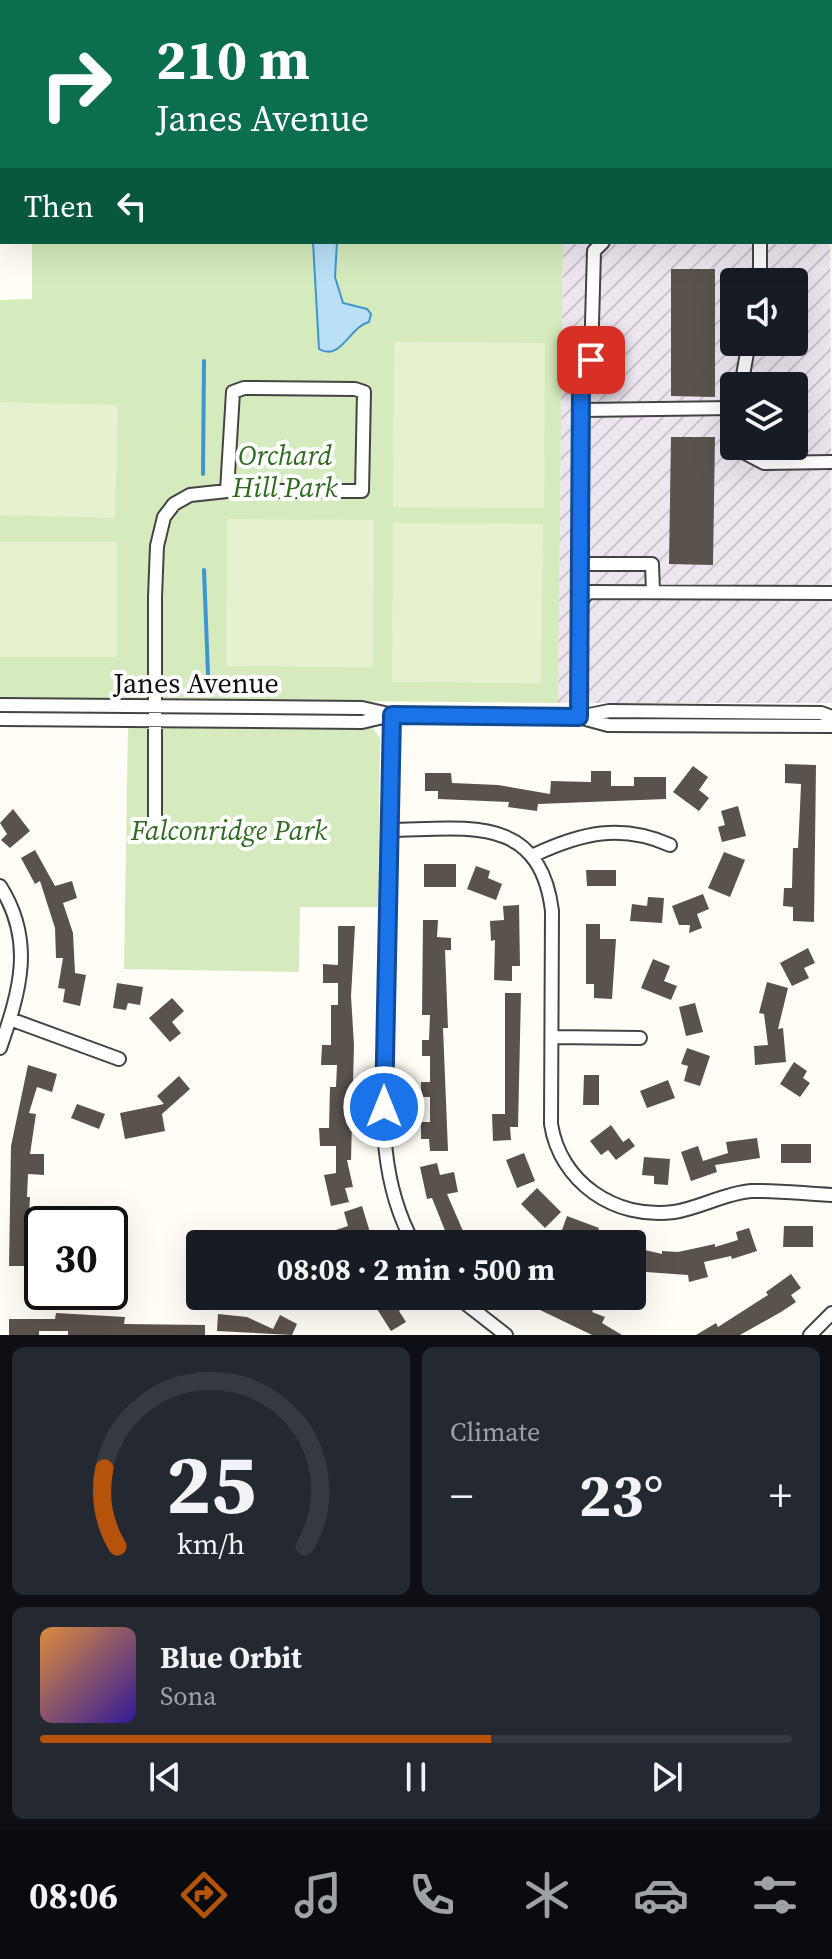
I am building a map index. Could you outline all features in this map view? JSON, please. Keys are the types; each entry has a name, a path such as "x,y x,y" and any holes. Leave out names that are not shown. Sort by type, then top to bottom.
{"street":[{"path":"579,717 581,384 591,360 594,251 601,244"},
{"path":"760,244 760,268"},
{"path":"155,824 155,597 157,546 164,517 174,504 190,495 227,491 362,491 364,392 355,389 244,388 233,392 227,491"},
{"path":"581,410 720,408"},
{"path":"758,460 764,463 832,462"},
{"path":"578,564 652,564 653,592"},
{"path":"578,605 588,592 832,593"},
{"name":"Janes Avenue","path":"0,705 155,714"},
{"name":"Janes Avenue","path":"0,719 362,708 392,715 579,717 609,711 821,713 832,717"},
{"path":"392,715 386,904 384,1156 393,1198 408,1230"},
{"name":"Janes Avenue","path":"579,717 608,725 832,726"},
{"path":"390,830 482,830 502,835 534,855 548,885 552,911 553,1135 584,1189 612,1203 660,1213 683,1210 750,1191 832,1195"},
{"path":"534,855 573,837 606,831 648,835 670,845"},
{"path":"0,886 15,913 22,943 22,975 0,1048"},
{"path":"10,1019 119,1059"},
{"path":"552,1037 640,1038"},
{"path":"474,1310 506,1335"},
{"path":"810,1335 832,1313"}],"shaded area":[{"path":"563,244 830,244 832,703 558,703"}],"green space":[{"name":"Orchard Hill Park","path":"32,244 563,244 558,703 0,698 0,300 32,299"},
{"path":"394,342 545,343 544,508 393,507"},
{"path":"0,402 118,405 115,518 0,515"},
{"path":"227,519 374,520 373,667 226,666"},
{"path":"393,523 543,524 541,683 392,682"},
{"path":"0,542 117,542 117,657 0,657"},
{"name":"Falconridge Park","path":"128,725 373,728 380,738 378,907 300,907 299,972 124,969"}],"water":[{"path":"313,244 337,244 335,277 343,303 367,309 371,314 369,322 339,347 327,352 319,349"}],"building":[{"path":"671,269 715,269 715,397 671,396"},
{"path":"671,437 715,437 713,565 669,564"},
{"path":"785,764 816,765 814,922 793,921 793,907 783,906 784,888 792,888 793,848 798,848 801,784 785,783"},
{"path":"693,766 708,777 699,790 709,798 699,811 673,792"},
{"path":"591,771 611,771 611,786 634,786 634,777 666,777 666,799 538,804 537,811 508,807 509,802 438,799 438,791 425,791 425,773 451,773 452,783 498,785 550,794 551,781 591,782"},
{"path":"738,806 746,836 722,842 718,827 725,825 721,811"},
{"path":"13,809 30,831 10,848 1,840 7,834 0,823"},
{"path":"35,850 55,886 72,881 77,898 63,903 73,933 75,973 86,975 80,1006 63,1002 65,989 58,988 63,958 56,958 55,928 40,881 35,884 21,858"},
{"path":"724,852 745,860 730,897 708,888"},
{"path":"424,864 456,864 456,887 424,887"},
{"path":"476,866 490,871 488,878 502,884 496,900 467,889"},
{"path":"586,870 616,870 616,886 587,886"},
{"path":"703,894 709,909 697,914 702,928 689,933 690,925 679,925 672,906"},
{"path":"648,897 664,898 662,923 630,921 632,904 647,906"},
{"path":"519,905 520,966 512,966 512,981 494,980 495,940 491,941 490,921 504,920 503,906"},
{"path":"423,920 438,920 437,937 451,938 451,950 445,950 448,1028 443,1028 448,1151 430,1151 429,1139 421,1139 421,1122 430,1122 430,1097 421,1097 421,1082 430,1082 430,1056 422,1056 422,1040 429,1040 430,1015 422,1015"},
{"path":"586,924 600,924 600,939 616,939 612,999 594,998 594,984 586,984"},
{"path":"338,926 355,926 351,996 354,1045 351,1160 347,1160 353,1187 345,1188 349,1202 331,1206 324,1175 336,1173 336,1146 320,1146 319,1128 329,1128 330,1087 336,1087 337,1065 321,1065 322,1045 331,1045 331,1005 338,1005 338,983 323,983 323,964 338,965"},
{"path":"808,948 815,963 804,968 809,978 792,986 780,963"},
{"path":"653,959 670,966 664,981 677,986 671,1000 641,988"},
{"path":"767,982 788,988 778,1029 783,1028 786,1062 755,1065 754,1046 768,1045 764,1014 759,1013"},
{"path":"117,983 143,987 140,1005 128,1003 126,1010 113,1008"},
{"path":"505,993 521,993 518,1127 510,1127 511,1140 493,1141 492,1114 505,1114"},
{"path":"172,998 184,1011 172,1022 181,1033 170,1042 149,1018"},
{"path":"695,1003 703,1032 686,1036 679,1007"},
{"path":"687,1048 710,1056 700,1086 684,1081 688,1066 681,1064"},
{"path":"794,1062 807,1071 803,1078 810,1083 800,1097 780,1084"},
{"path":"28,1065 57,1074 52,1092 37,1087 29,1113 36,1114 30,1154 44,1154 44,1175 28,1174 27,1197 30,1197 29,1206 24,1206 24,1266 9,1266 11,1146"},
{"path":"584,1075 599,1075 599,1105 583,1105"},
{"path":"179,1076 190,1089 162,1114 165,1131 125,1139 120,1113 164,1104 157,1096"},
{"path":"668,1080 675,1098 647,1108 640,1091"},
{"path":"77,1104 105,1114 99,1129 71,1118"},
{"path":"611,1125 623,1142 629,1138 635,1146 616,1160 608,1150 601,1155 590,1141"},
{"path":"757,1138 760,1158 715,1165 717,1172 691,1181 681,1152 698,1146 703,1161 728,1153 726,1142"},
{"path":"781,1144 811,1144 811,1163 781,1163"},
{"path":"524,1153 535,1181 517,1188 506,1160"},
{"path":"644,1157 670,1159 668,1185 654,1184 654,1176 642,1175"},
{"path":"437,1163 440,1175 454,1172 458,1192 447,1194 463,1230 445,1230 432,1198 427,1199 420,1167"},
{"path":"537,1188 561,1212 545,1228 521,1204"},
{"path":"362,1206 369,1230 336,1230 348,1226 344,1212"},
{"path":"567,1216 599,1228 598,1230 562,1230"},
{"path":"784,1226 813,1226 813,1247 783,1247"},
{"path":"749,1228 757,1251 732,1259 731,1256 704,1262 708,1277 689,1282 688,1275 646,1272 646,1250 662,1254 662,1251 678,1252 715,1244 715,1247 738,1240 736,1232"},
{"path":"791,1274 801,1288 791,1295 796,1302 781,1312 740,1335 696,1335 716,1323 718,1327 768,1295 766,1292"},
{"path":"378,1310 400,1310 406,1322 391,1331"},
{"path":"540,1310 593,1310 605,1317 602,1323 622,1335 592,1335"},
{"path":"56,1313 125,1317 124,1324 205,1325 205,1335 68,1335 68,1331 39,1331 39,1335 9,1335 9,1319 55,1319"},
{"path":"218,1314 247,1317 273,1329 280,1315 297,1324 292,1335 217,1331"}],"waterway":[{"path":"203,474 204,361"},
{"path":"204,570 208,674"}],"route":[{"path":"384,1107 392,715 579,717 581,384 591,360"}]}
